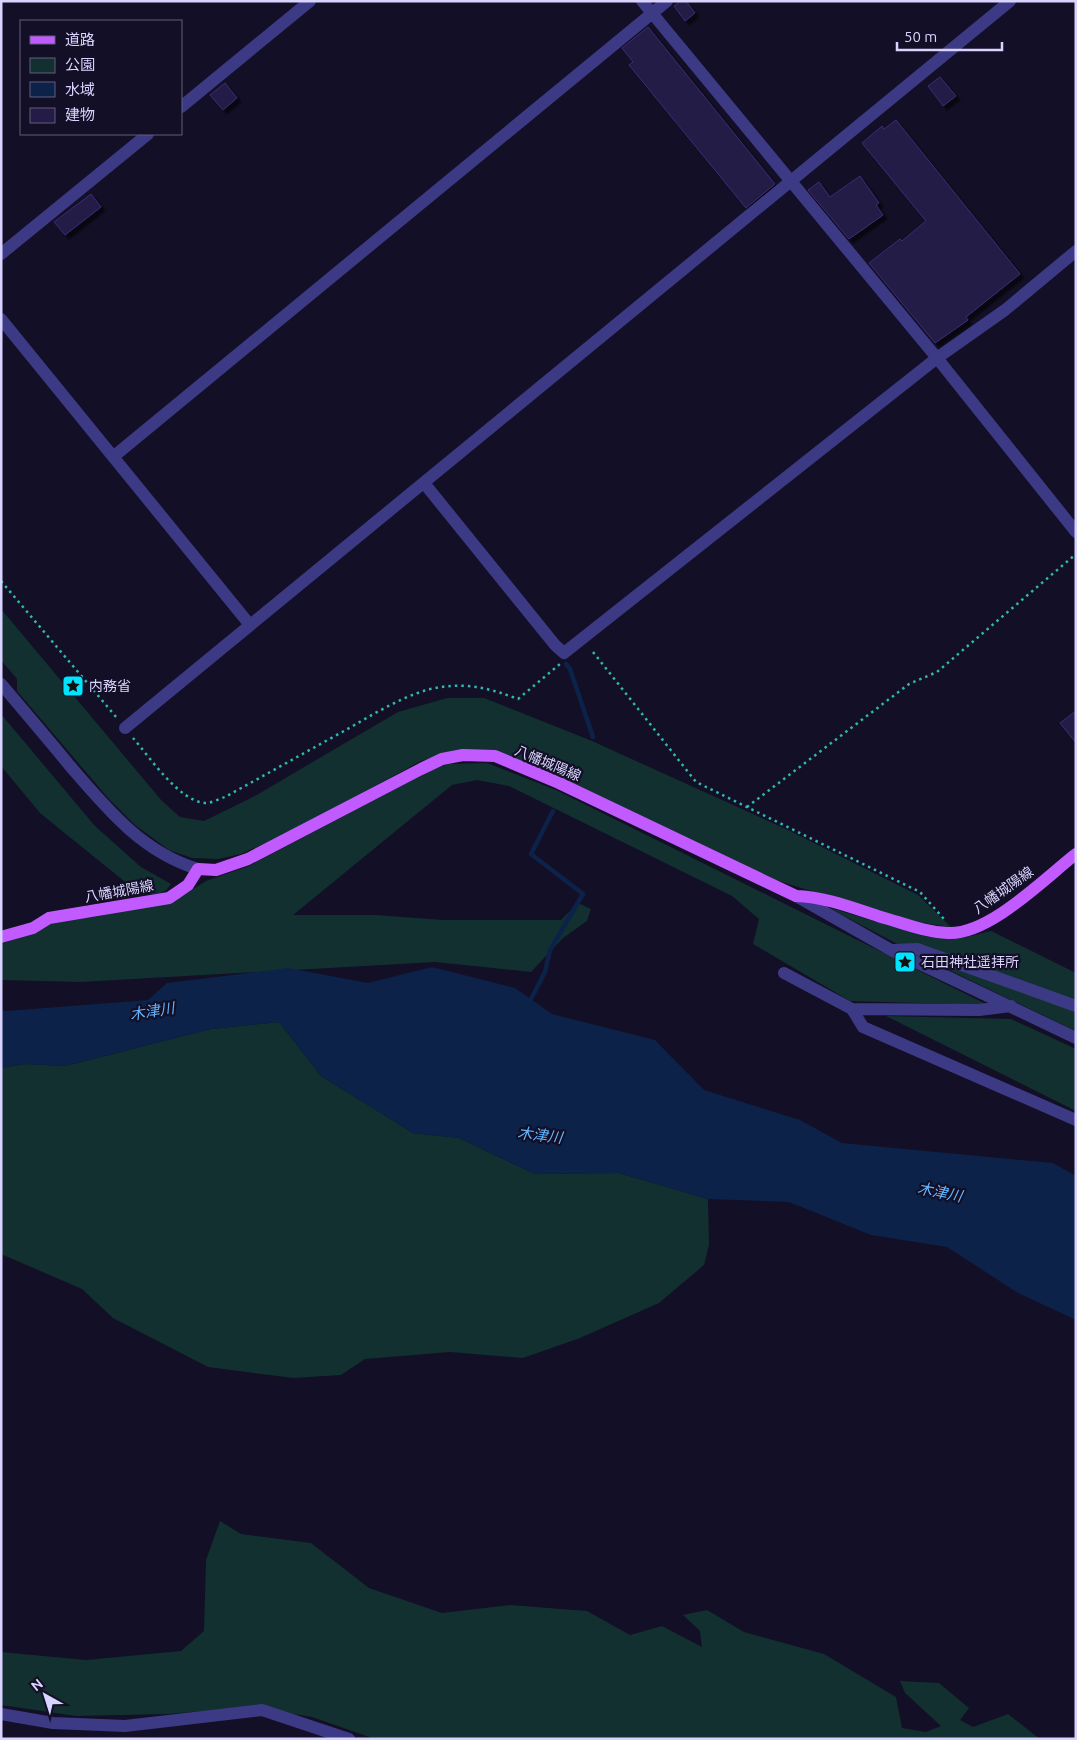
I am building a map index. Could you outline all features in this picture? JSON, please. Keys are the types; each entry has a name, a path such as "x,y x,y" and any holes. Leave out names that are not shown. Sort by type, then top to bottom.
{"main road":[{"name":"八幡城陽線","path":"1,937 33,928 49,918 169,898 188,885 198,869 216,870 248,859 413,773 442,759 463,755 495,756 559,782 796,896 817,897 925,930 950,933 974,928 1005,910 1076,854"}],"street":[{"path":"182,106 310,1"},
{"path":"642,1 789,182 803,194 938,358 1076,532"},
{"path":"113,457 668,1"},
{"path":"125,728 1010,1"},
{"path":"1,254 147,135"},
{"path":"424,483 548,638 564,654 938,358 1005,310 1076,251"},
{"path":"1,319 250,626"},
{"path":"1,684 103,805 134,835 164,856 198,869"},
{"path":"796,896 891,950 1076,1038"},
{"path":"891,950 917,948 1076,1006"},
{"path":"784,973 852,1009 979,1010 1010,1006"},
{"path":"852,1009 863,1027 1076,1120"},
{"path":"1,1714 53,1723 125,1726 262,1710 349,1739"}],"path":[{"path":"747,807 909,684 937,672 1076,554"},
{"path":"1,581 172,783 192,799 206,803 225,797 379,711 438,687 459,685 486,687 518,699 561,664 564,654"},
{"path":"593,652 696,782 920,892 937,914 959,931"}],"green space":[{"path":"1,609 162,801 180,817 204,821 253,797 398,712 447,698 484,698 592,741 788,830 918,895 951,927 908,921 766,877 564,779 453,751 421,761 286,834 241,854 218,859 192,858 169,850 135,825 108,798 17,691 17,679 1,660"},
{"path":"1,714 95,826 141,867 171,884 165,891 158,894 140,894 40,813 1,766"},
{"path":"487,763 556,790 988,1005 850,1001 753,944 759,919 732,896 509,786 477,780 452,785 293,915 376,915 443,920 561,920 578,903 591,909 587,921 563,938 531,972 435,962 80,982 1,980 1,944 35,933 52,921 94,917 177,899 206,881 249,866 433,769 449,764"},
{"path":"827,907 928,937 963,938 991,931 1076,973 1076,1031 924,958"},
{"path":"886,1016 1011,1019 1076,1049 1076,1111"},
{"path":"279,1022 321,1076 413,1133 459,1138 535,1174 619,1173 708,1199 709,1245 704,1265 659,1303 580,1338 523,1358 450,1352 365,1359 341,1375 293,1378 208,1367 113,1318 82,1289 1,1254 1,1068 25,1064 65,1066 211,1029"},
{"path":"220,1521 241,1534 311,1543 369,1588 442,1613 510,1605 587,1611 630,1635 662,1626 702,1647 700,1631 683,1615 707,1610 744,1632 824,1654 896,1697 902,1728 926,1732 941,1726 905,1693 900,1681 939,1683 969,1708 960,1720 973,1727 1008,1714 1040,1739 375,1739 312,1717 250,1707 168,1714 76,1716 1,1705 1,1652 86,1660 181,1651 204,1631 206,1560"}],"water":[{"name":"木津川","path":"432,967 515,988 552,1014 655,1040 704,1090 800,1120 842,1143 1053,1163 1076,1176 1076,1320 1018,1293 947,1247 871,1235 789,1202 708,1199 619,1173 535,1174 459,1138 413,1133 321,1076 279,1022 211,1029 65,1066 25,1064 1,1068 1,1010 148,1000 167,983 288,968 368,983"}],"building":[{"path":"680,1 686,1 695,13 685,21 674,6"},
{"path":"648,27 775,184 746,208 629,65 633,62 622,48"},
{"path":"940,77 956,96 943,106 928,86"},
{"path":"225,83 237,98 223,110 210,95"},
{"path":"896,120 1020,274 966,317 968,320 935,343 869,263 900,239 902,241 926,221 862,143 882,126 884,129"},
{"path":"860,176 879,203 876,205 883,215 849,239 808,190 819,182 830,197"},
{"path":"91,194 101,207 65,235 54,222"},
{"path":"1076,711 1076,743 1060,723"}],"waterway":[{"path":"566,664 570,669 593,737"},
{"path":"531,999 545,972 550,950 583,894 531,854 553,811"}],"place":[{"name":"内務省","path":"73,686"},
{"name":"石田神社遥拝所","path":"905,962"}]}
